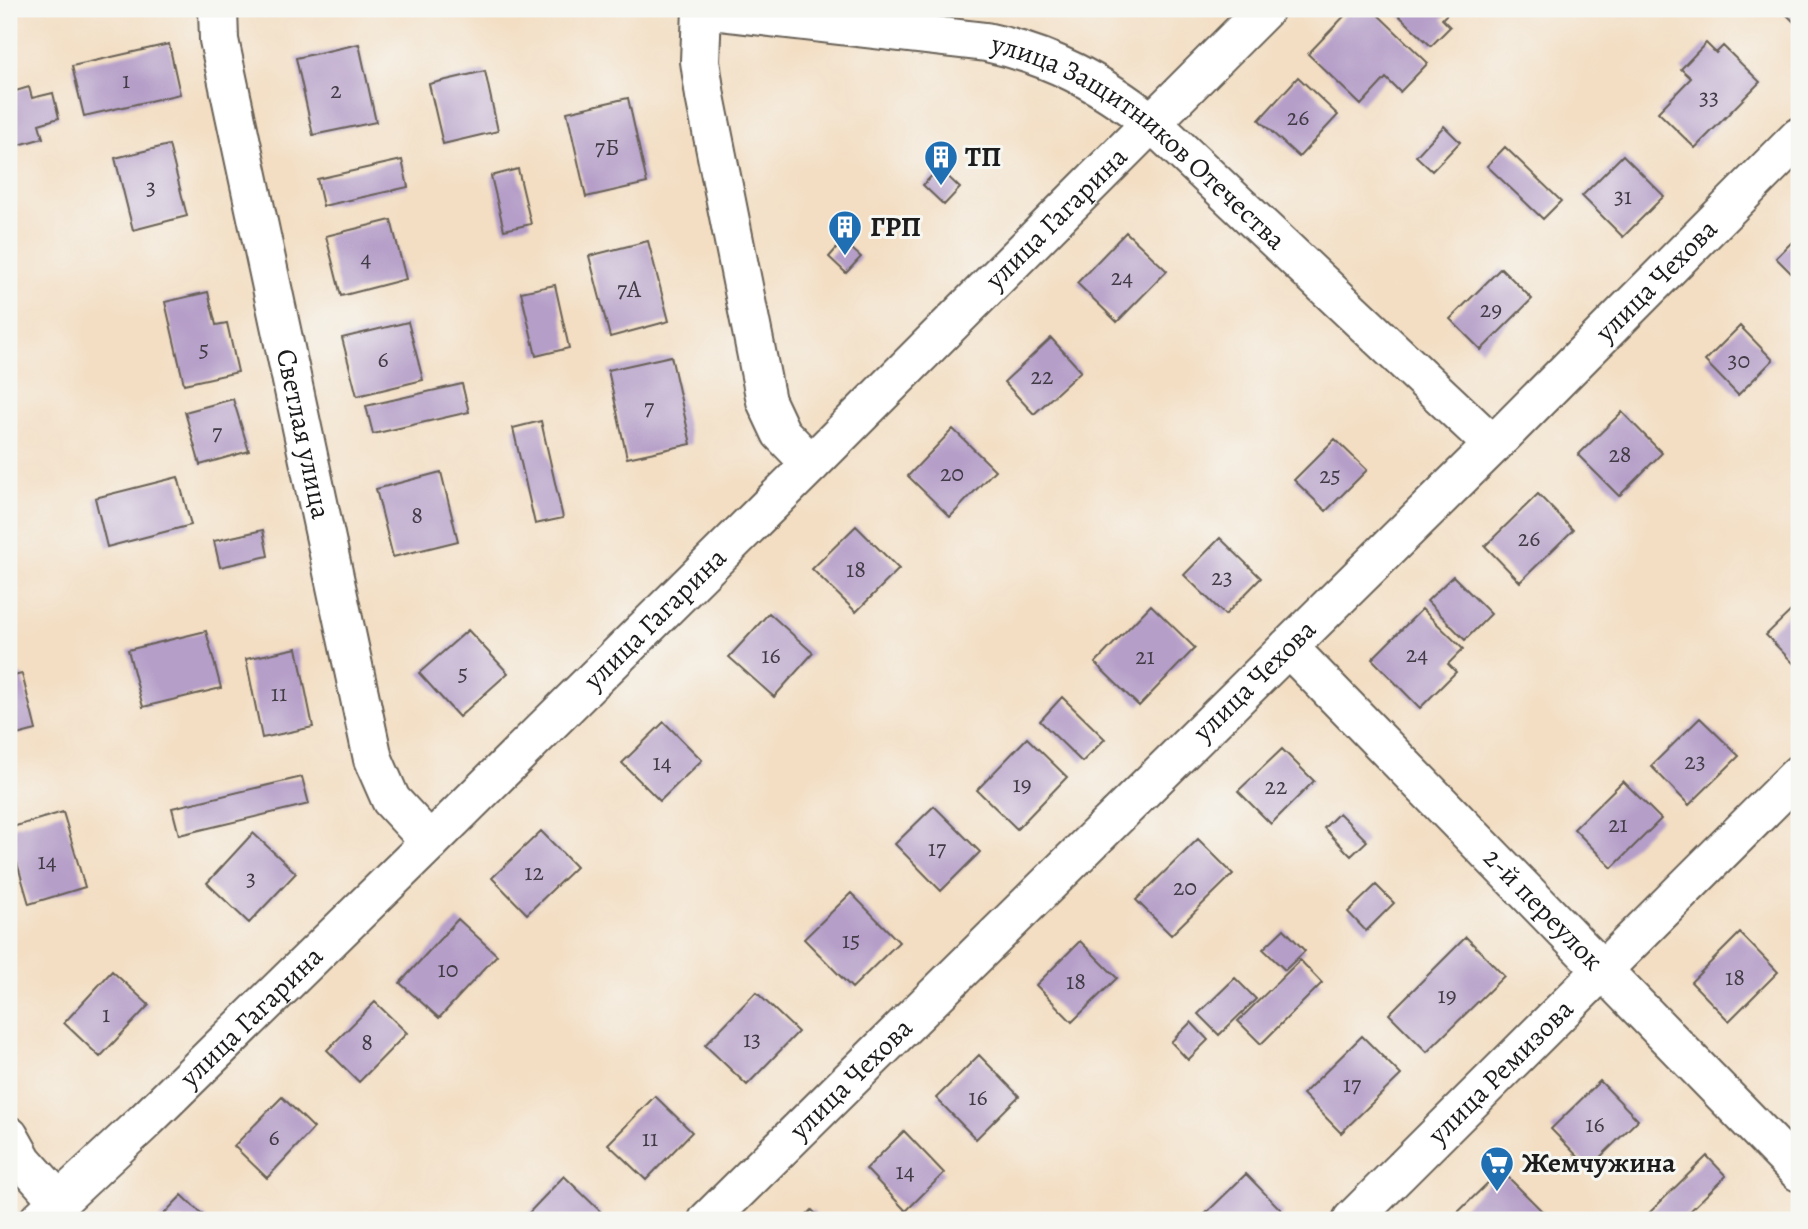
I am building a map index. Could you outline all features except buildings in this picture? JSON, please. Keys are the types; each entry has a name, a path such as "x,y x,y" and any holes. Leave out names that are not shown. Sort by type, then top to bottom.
{"street":[{"name":"Светлая улица","path":"218,9 222,53 373,759 391,800 430,842"},
{"name":"улица Защитников Отечества","path":"702,9 986,42 1019,49 1056,62 1091,80 1152,123 1493,445"},
{"path":"702,9 700,61 705,96 766,401 781,433 811,464"},
{"name":"улица Гагарина","path":"48,1210 144,1122 430,842 1265,9"},
{"name":"улица Чехова","path":"708,1220 1493,445 1799,137"},
{"name":"2-й переулок","path":"1288,647 1799,1172"},
{"name":"улица Ремизова","path":"1352,1220 1799,775"},
{"path":"9,1136 48,1210"}],"place":[{"name":"ТП","path":"941,187"},
{"name":"ГРП","path":"845,257"},
{"name":"Жемчужина","path":"1497,1193"}]}
